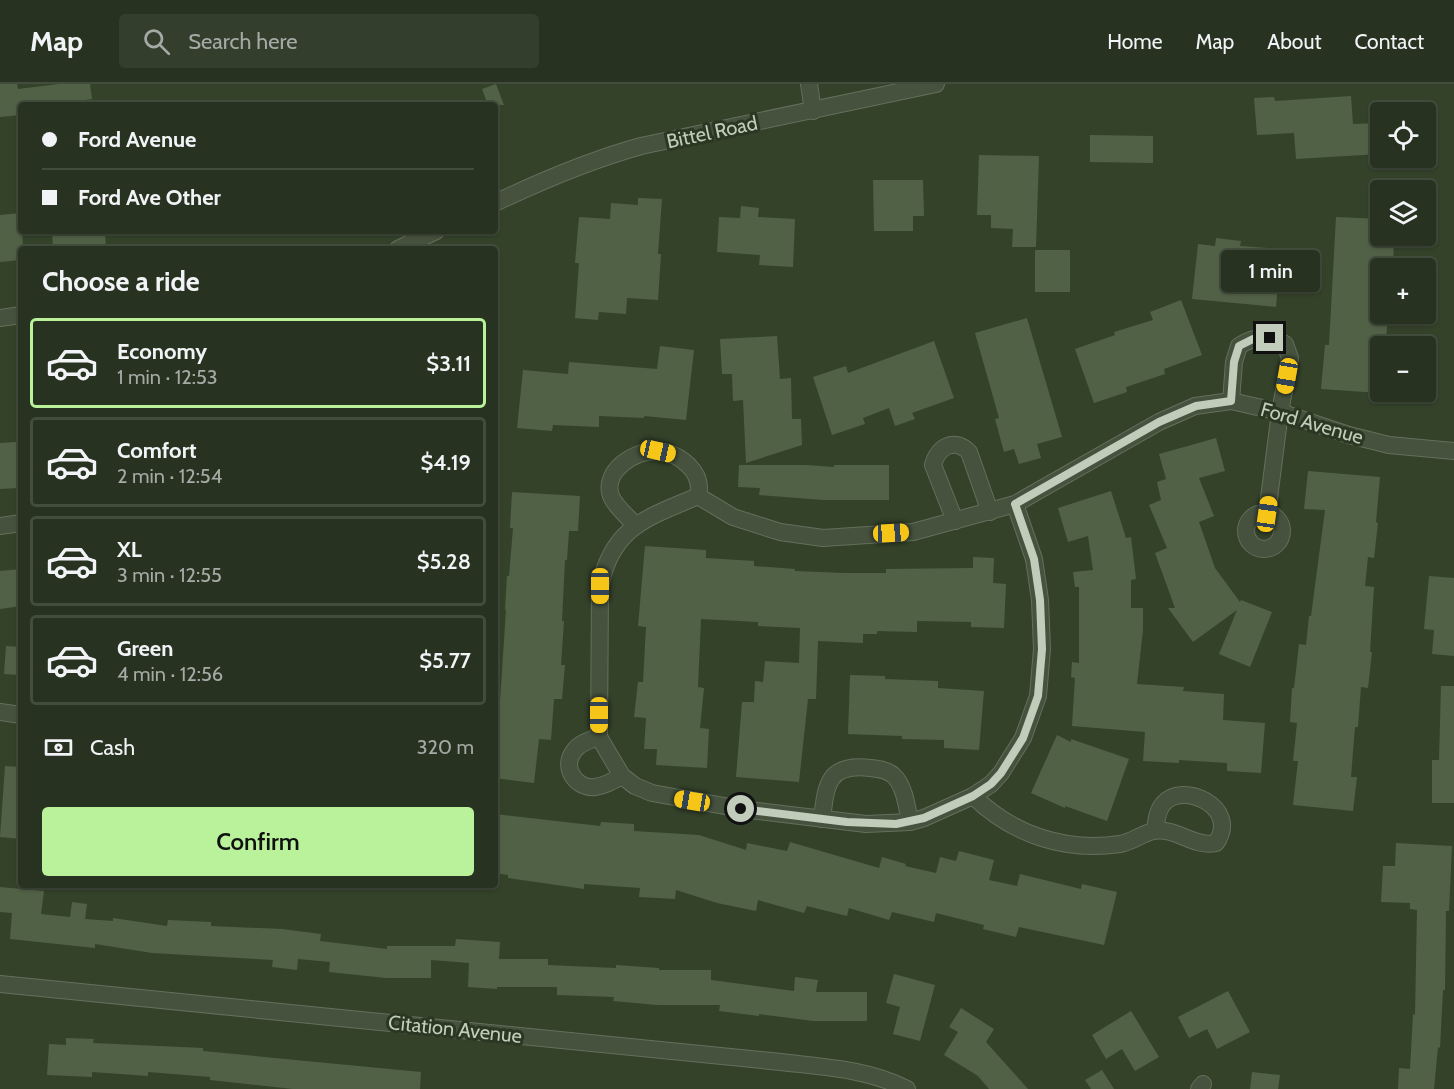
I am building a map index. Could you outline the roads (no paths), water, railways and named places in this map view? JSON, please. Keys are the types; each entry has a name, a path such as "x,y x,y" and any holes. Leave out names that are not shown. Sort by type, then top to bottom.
{"street":[{"path":"809,84 813,111"},
{"name":"Bittel Road","path":"498,202 604,156 641,146 936,84"},
{"path":"404,246 430,234"},
{"path":"0,318 18,315"},
{"path":"1231,401 1234,362 1239,346 1253,339 1270,338 1285,344 1290,357 1280,412 1267,514"},
{"name":"Ford Avenue","path":"698,496 734,518 780,532 824,538 914,532 1015,504 1159,422 1196,406 1231,401 1280,412 1349,435 1389,445 1454,451"},
{"path":"955,521 933,465 936,455 946,446 956,445 969,452 990,512"},
{"path":"635,525 612,498 609,489 616,469 638,456 658,451 684,460 693,470 698,481 698,496 635,525 619,540 604,568 600,586 599,737 622,776 644,789 670,798 866,824 910,822 973,796 991,784 1023,738 1038,696 1042,649 1040,600 1034,559 1015,504"},
{"path":"0,526 18,523"},
{"path":"0,712 18,715"},
{"path":"599,737 573,751 569,765 571,775 580,784 588,787 601,786 622,776"},
{"path":"822,819 824,798 830,779 845,767 864,767 880,769 894,776 900,785 910,822"},
{"path":"973,796 988,811 1010,826 1060,843 1091,847 1123,844 1155,831"},
{"name":"Citation Avenue","path":"0,984 781,1062 847,1070 876,1077 907,1089"}]}
